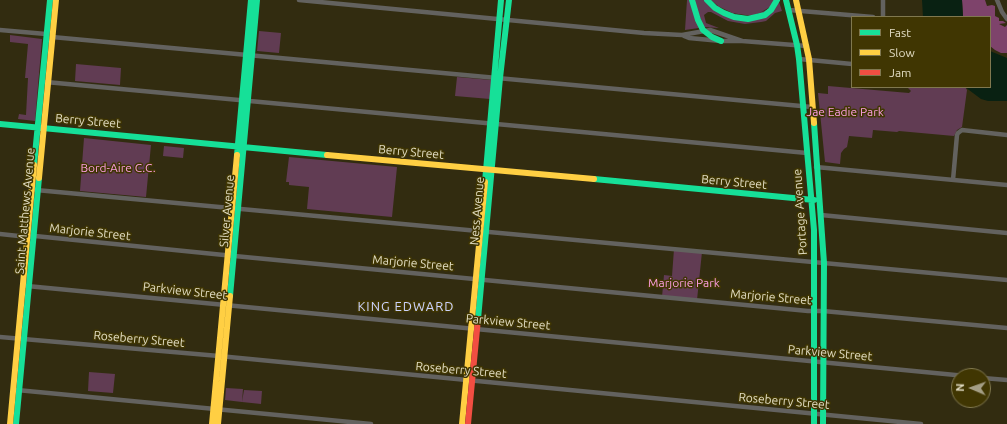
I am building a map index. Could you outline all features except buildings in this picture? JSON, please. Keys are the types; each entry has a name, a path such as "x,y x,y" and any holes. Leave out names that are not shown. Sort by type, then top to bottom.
{"main road":[{"name":"Saint Matthews Avenue","path":"10,424 16,390 31,237 49,35 50,0"},
{"name":"Saint Matthews Avenue","path":"49,35 56,0"},
{"name":"Silver Avenue","path":"218,424 217,409 249,55 251,0"},
{"name":"Silver Avenue","path":"249,55 257,0"},
{"name":"Ness Avenue","path":"498,78 499,19 501,0"},
{"name":"Ness Avenue","path":"462,424 469,381 498,78 509,0"},
{"path":"692,0 698,20 704,30 712,37 722,41"},
{"path":"707,0 715,8 724,13 734,17 748,19 765,15 771,10 777,0"},
{"name":"Portage Avenue","path":"786,0 799,59 811,200 814,262 814,424"},
{"name":"Portage Avenue","path":"796,0 807,46 818,167 824,263 823,424"},
{"name":"Berry Street","path":"0,124 820,200"},
{"name":"Ness Avenue","path":"468,424 469,381"},
{"name":"Saint Matthews Avenue","path":"16,390 16,424"},
{"name":"Silver Avenue","path":"212,424 217,409"}],"street":[{"path":"299,0 682,35 694,34 704,30 713,30 742,41"},
{"path":"883,0 884,16"},
{"path":"997,0 1007,19"},
{"path":"788,10 862,16"},
{"path":"0,30 249,55 812,107"},
{"path":"682,35 689,38 722,41 807,46"},
{"path":"799,59 851,64"},
{"path":"45,82 807,153"},
{"path":"953,180 956,136 958,132 962,130 1007,134"},
{"path":"808,166 1007,185"},
{"path":"35,190 1007,280"},
{"path":"821,216 1007,233"},
{"name":"Marjorie Street","path":"0,234 1007,328"},
{"name":"Parkview Street","path":"26,286 951,375"},
{"name":"Roseberry Street","path":"0,337 920,424"},
{"path":"991,379 1007,380"},
{"path":"16,390 371,424"}],"green space":[{"path":"687,0 690,0 699,28 685,30"},
{"path":"694,0 705,0 747,20 779,2 782,11 775,13 766,21 745,24 728,21 711,12 708,12 704,15 706,23 719,28 703,27"},
{"path":"711,0 775,0 769,9 752,16 725,12"},
{"path":"259,31 281,33 279,53 257,51"},
{"path":"10,35 42,39 35,121 18,119 19,114 26,115 28,78 25,78 28,44 10,42"},
{"path":"76,64 121,68 120,85 75,81"},
{"path":"457,77 492,80 490,99 455,96"},
{"name":"Jae Eadie Park","path":"828,86 909,93 911,91 908,88 966,88 967,90 962,127 957,130 954,136 873,130 872,138 849,136 847,147 841,153 840,164 825,162 818,93 828,94"},
{"name":"Bord-Aire C.C.","path":"84,138 151,145 146,197 80,191"},
{"path":"164,146 184,148 183,158 163,156"},
{"path":"289,157 397,167 392,217 307,209 309,187 289,185 289,182 286,182"},
{"name":"Marjorie Park","path":"674,249 702,252 697,300 662,297 664,275 672,276"},
{"path":"89,372 115,374 113,393 88,391"},
{"path":"226,388 243,389 242,402 225,400"},
{"path":"244,390 262,391 261,404 242,402"}],"shaded area":[{"path":"922,0 962,0 963,16 923,16"},
{"path":"962,0 985,0 987,6 995,6 995,16 999,18 999,21 1006,23 999,24 1005,27 1007,25 1007,53 1001,53 991,47 991,16 963,16"},
{"path":"991,51 1007,58 1007,101 988,101 981,99 966,88 991,88"}],"traffic: fast":[{"path":"34,165 50,0"},
{"path":"237,155 251,0"},
{"path":"230,296 257,0"},
{"path":"485,182 501,0"},
{"path":"478,319 500,78 509,0"},
{"path":"692,0 698,20 703,30 712,37 721,41"},
{"path":"707,0 715,8 724,13 734,17 748,19 765,15 771,10 777,0"},
{"path":"786,0 799,59 814,230 814,424"},
{"path":"814,123 824,263 823,424"},
{"path":"0,124 327,155"},
{"path":"16,424 39,178"},
{"path":"594,179 814,200"}],"traffic: slow":[{"path":"39,178 56,0"},
{"path":"796,0 809,59 814,123"},
{"path":"212,424 237,155"},
{"path":"327,155 594,179"},
{"path":"10,424 34,165"},
{"path":"462,424 485,182"},
{"path":"218,424 230,296"}],"traffic: jam":[{"path":"468,424 478,319"}],"district":[{"name":"KING EDWARD","path":"406,307"}]}
